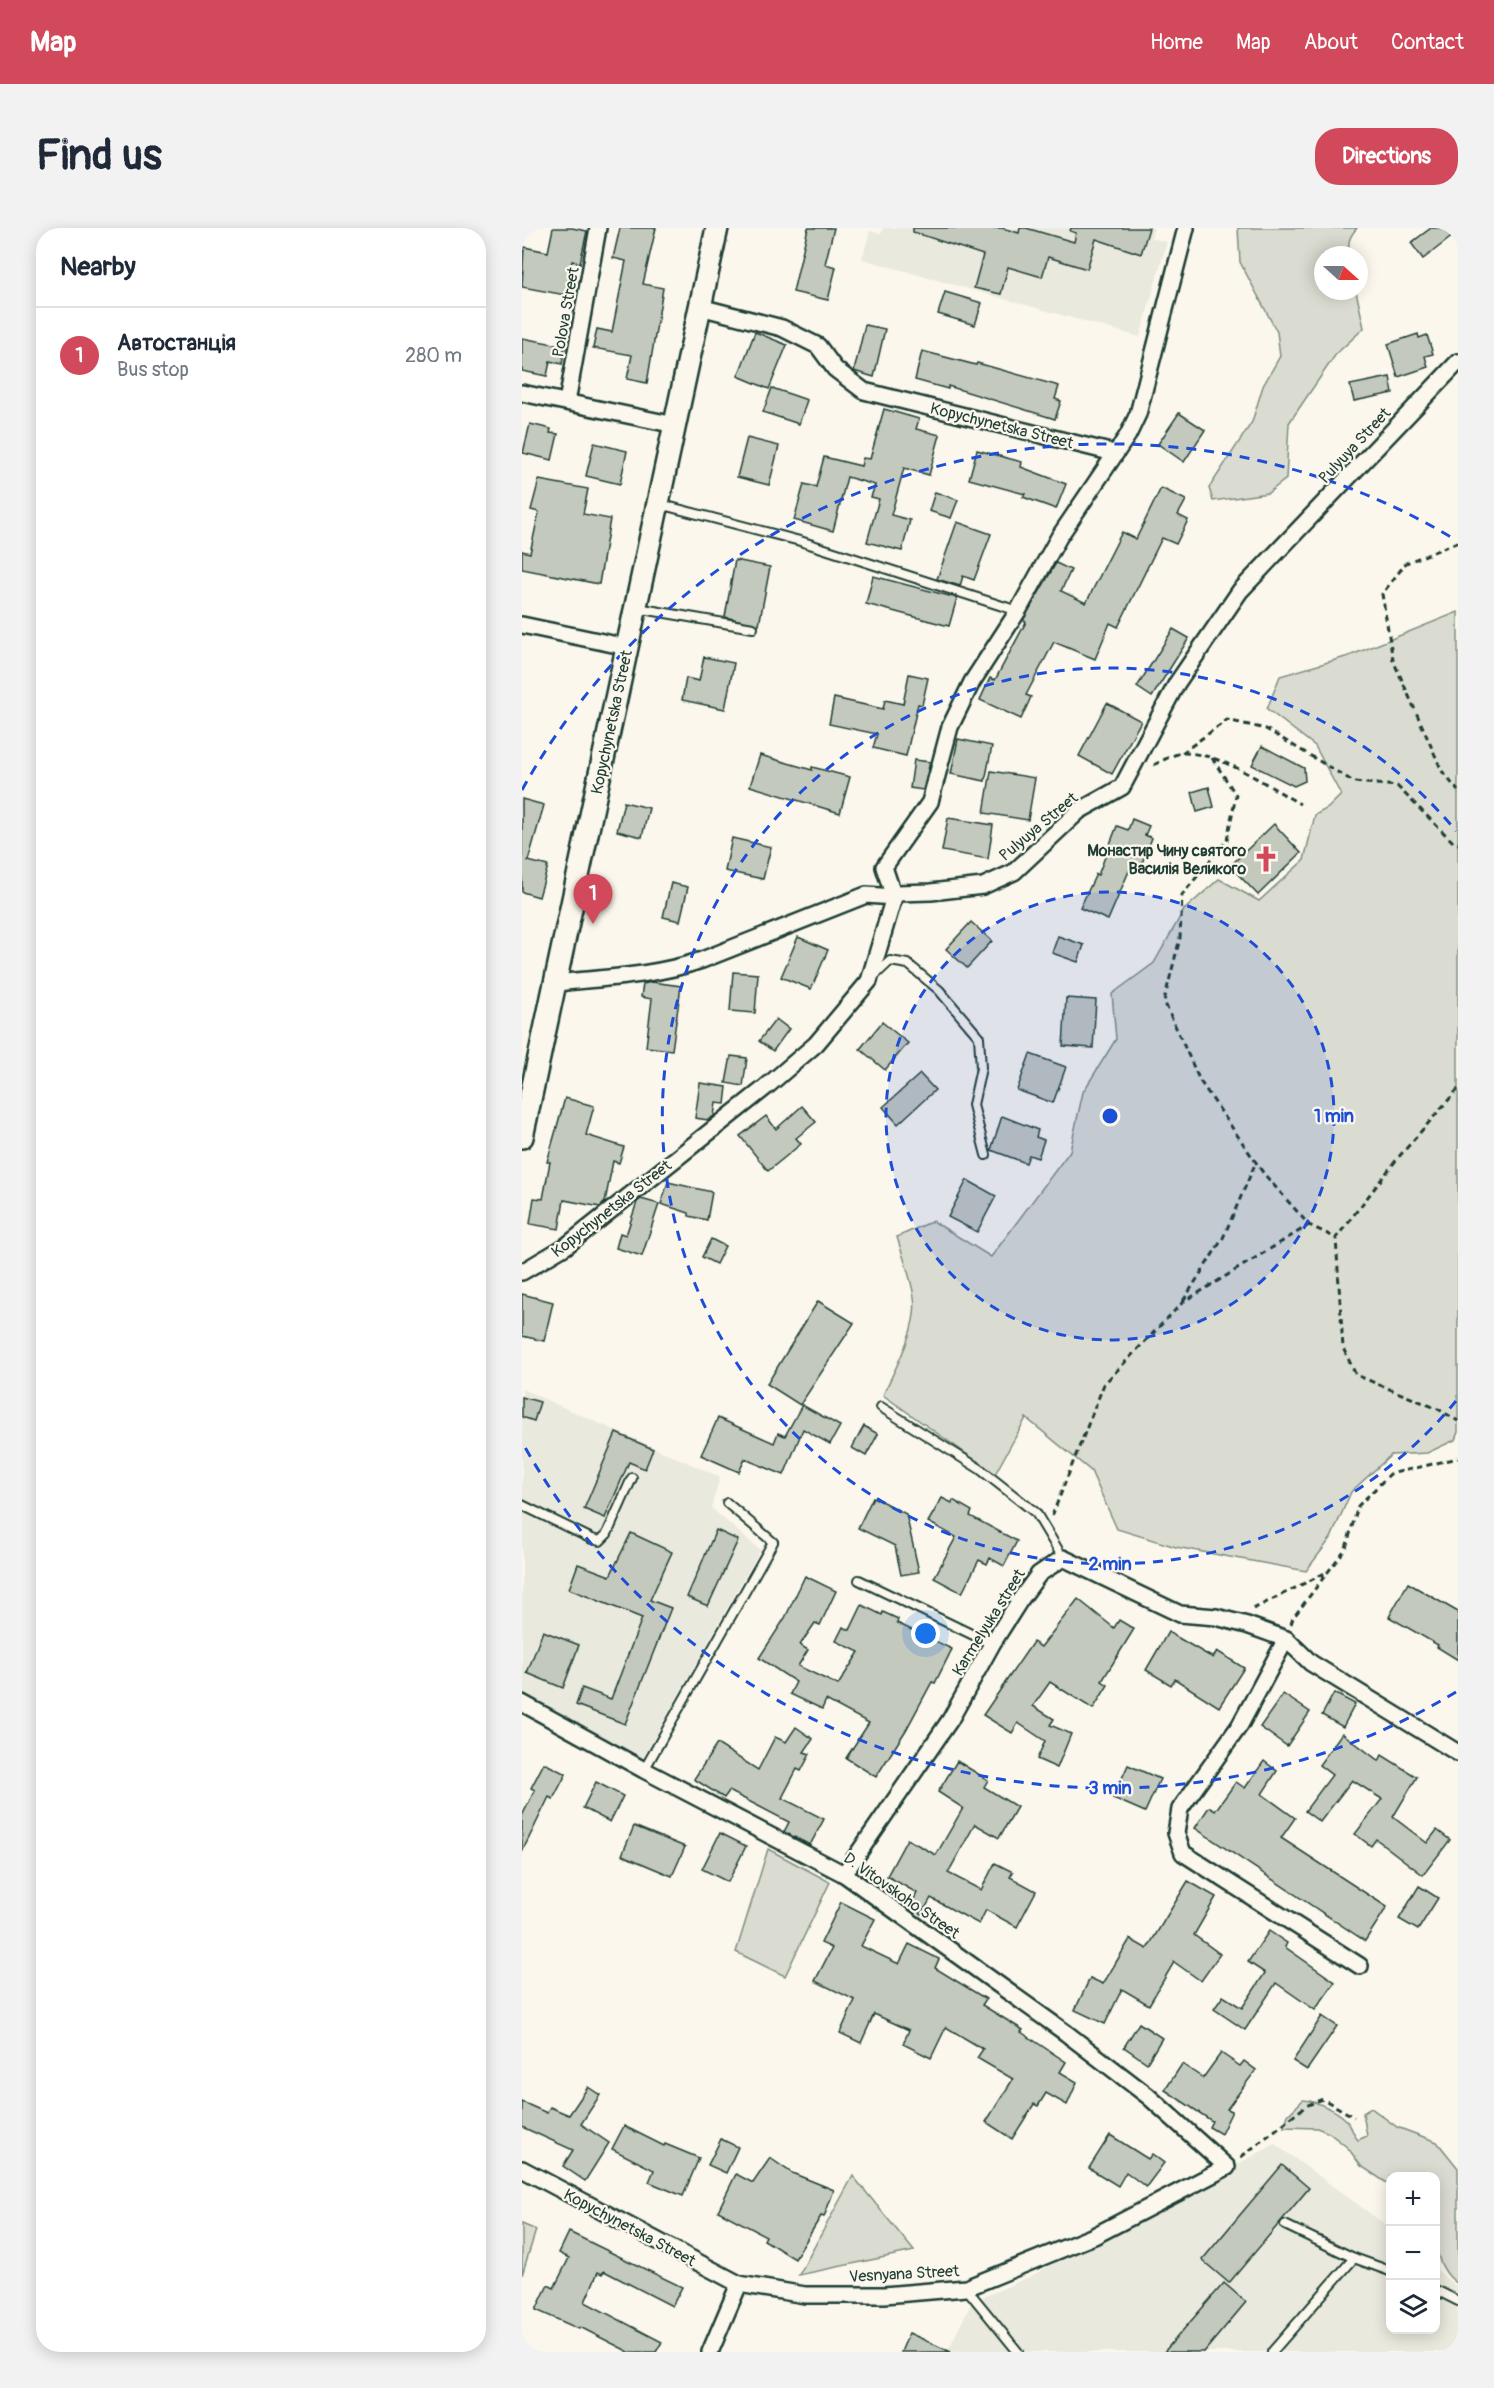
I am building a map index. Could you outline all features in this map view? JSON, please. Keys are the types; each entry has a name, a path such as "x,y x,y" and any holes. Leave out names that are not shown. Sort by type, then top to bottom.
{"main road":[{"name":"Kopychynetska Street","path":"523,1126 717,228"}],"street":[{"name":"Polova Street","path":"567,402 598,228"},
{"path":"894,897 884,867 930,802 950,727 972,682 1018,610 1059,537 1128,435 1138,414 1186,228"},
{"name":"Kopychynetska Street","path":"700,307 782,328 818,346 835,369 864,391 1114,453"},
{"name":"Pulyuya Street","path":"555,983 642,975 675,969 866,895 894,897 897,893 983,886 1014,872 1079,811 1122,787 1177,683 1240,591 1458,362"},
{"path":"522,393 675,425"},
{"path":"522,625 627,647"},
{"name":"Kopychynetska Street","path":"522,1272 566,1246 766,1087 816,1044 869,981 894,897"},
{"path":"1063,1558 1180,1614 1216,1617 1246,1624 1287,1639 1311,1663 1458,1753"},
{"name":"Karmelyuka street","path":"844,1874 950,1720 992,1644 1039,1574 1063,1558"},
{"path":"1287,1639 1240,1725 1180,1809 1176,1833 1183,1853 1360,1966"},
{"name":"D. Vitovskoho Street","path":"522,1703 644,1770 844,1874 1066,2033 1148,2096 1227,2167"},
{"name":"Vesnyana Street","path":"739,2284 805,2295 884,2295 966,2288 1094,2236 1227,2167"},
{"name":"Kopychynetska Street","path":"522,2169 739,2284"},
{"path":"710,2352 739,2284"}],"lane":[{"path":"658,504 800,542 1018,610"},
{"path":"636,607 753,628"},
{"path":"869,981 890,961 908,964 939,990 979,1037 981,1068 973,1105 986,1155"},
{"path":"881,1407 980,1469 1036,1513 1063,1558"},
{"path":"522,1505 600,1541 607,1534 632,1478"},
{"path":"644,1770 773,1542 727,1503"},
{"path":"859,1580 992,1644"},
{"path":"1285,2225 1354,2258 1386,2270"},
{"path":"1272,2352 1354,2258"},
{"path":"966,2288 1018,2352"},
{"path":"1440,2292 1458,2301"}],"path":[{"path":"1458,542 1406,563 1382,594 1393,660 1442,771 1458,791"},
{"path":"1128,777 1182,753 1227,720 1266,729 1354,782 1397,786 1454,843 1458,844"},
{"path":"1182,753 1212,758 1300,804"},
{"path":"1212,758 1236,795 1232,818 1227,840 1182,895 1180,938 1164,1001 1200,1081 1256,1162 1309,1225 1336,1238"},
{"path":"1458,1089 1397,1158 1336,1238 1343,1348 1356,1375 1438,1409 1458,1421"},
{"path":"1046,1530 1104,1384 1182,1303 1223,1238 1256,1162"},
{"path":"1182,1303 1309,1225"},
{"path":"1293,1618 1346,1548 1358,1506 1390,1474 1458,1458"},
{"path":"1216,1617 1253,1610 1326,1573"},
{"path":"1227,2167 1306,2106 1323,2099 1354,2117"}],"shaded area":[{"path":"883,228 1154,228 1151,238 1167,242 1140,337 862,259 870,231 881,234"},
{"path":"1238,228 1357,228 1349,240 1349,246 1314,246 1314,300 1358,300 1364,328 1336,354 1289,423 1286,479 1268,493 1213,501 1209,488 1252,422 1263,386 1280,356 1277,332 1240,262"},
{"path":"1458,612 1458,1432 1455,1440 1427,1453 1391,1455 1351,1492 1331,1538 1306,1571 1176,1547 1117,1529 1091,1471 1026,1418 995,1474 883,1395 910,1334 915,1308 911,1282 897,1237 933,1221 991,1257 1070,1151 1083,1092 1116,1039 1112,994 1154,963 1184,910 1219,879 1259,901 1304,860 1315,815 1328,808 1341,795 1315,746 1267,709 1280,676 1349,656"},
{"path":"522,1389 720,1477 711,1508 760,1550 642,1760 522,1694"},
{"path":"768,1849 830,1882 785,1976 736,1952"},
{"path":"1303,2100 1315,2102 1341,2115 1358,2140 1367,2136 1363,2113 1371,2108 1397,2127 1437,2142 1458,2168 1458,2284 1448,2274 1440,2260 1440,2172 1386,2172 1386,2182 1361,2166 1348,2148 1329,2133 1317,2128 1284,2127 1288,2115"},
{"path":"1275,2144 1386,2225 1386,2334 1440,2334 1440,2272 1458,2288 1458,2352 947,2352 972,2302 1031,2276"},
{"path":"853,2176 914,2251 799,2275"},
{"path":"522,2224 536,2230 522,2275"}],"building":[{"path":"553,228 587,231 580,263 572,261 565,295 522,287 524,247 548,252"},
{"path":"620,228 656,228 643,284 663,288 647,383 627,379 632,355 593,348 597,329 612,332 626,261 613,258"},
{"path":"808,228 834,228 825,264 836,267 828,300 793,292"},
{"path":"913,228 1002,228 1019,233 1020,228 1026,228 1074,242 1076,233 1070,231 1071,228 1149,228 1141,254 1096,239 1087,269 1048,257 1042,277 1008,267 1001,294 974,288 983,255 913,232"},
{"path":"1431,228 1458,228 1458,232 1423,259 1411,243"},
{"path":"945,292 982,303 975,325 938,314"},
{"path":"865,325 885,329 874,377 854,371"},
{"path":"755,332 787,345 769,389 738,376"},
{"path":"1418,334 1419,338 1427,335 1433,354 1425,356 1428,367 1398,377 1388,344"},
{"path":"522,338 565,346 562,364 550,361 547,376 522,371"},
{"path":"922,351 976,365 977,363 1059,386 1055,399 1061,401 1055,419 948,386 948,389 915,380"},
{"path":"1390,377 1393,393 1354,401 1350,385"},
{"path":"772,388 807,400 799,424 763,412"},
{"path":"884,409 919,419 916,429 940,435 929,475 904,468 891,515 910,520 902,551 867,542 879,499 871,497 875,485 847,477 833,531 794,520 804,484 816,487 824,457 861,466 863,458 870,459"},
{"path":"1179,413 1205,430 1184,462 1158,444"},
{"path":"530,424 551,429 550,433 558,434 552,460 523,453"},
{"path":"747,438 779,446 769,485 737,477"},
{"path":"594,443 627,451 620,484 586,476"},
{"path":"977,450 1022,462 1021,467 1066,484 1056,509 1023,497 1025,494 969,479"},
{"path":"539,480 588,489 583,514 610,519 599,584 522,569 522,551 530,553 539,512 531,510"},
{"path":"1161,488 1186,500 1178,515 1188,520 1176,544 1162,538 1118,627 1110,623 1095,659 1054,642 1026,695 1031,697 1021,719 980,700 990,678 995,680 1026,622 1023,620 1056,563 1071,570 1061,591 1086,603 1122,532 1136,539"},
{"path":"935,492 958,500 951,518 929,511"},
{"path":"957,522 991,534 974,580 963,576 960,586 937,579"},
{"path":"735,560 770,567 759,625 725,617"},
{"path":"873,576 957,598 949,626 866,604"},
{"path":"1173,629 1189,638 1152,697 1137,687"},
{"path":"704,657 734,663 725,709 682,700 686,678 699,681"},
{"path":"909,674 928,678 922,705 918,704 906,756 873,748 877,734 829,724 834,698 883,709 885,700 903,704"},
{"path":"1107,703 1141,721 1112,774 1079,756"},
{"path":"958,739 992,746 985,781 951,774"},
{"path":"1262,746 1304,768 1305,781 1294,786 1252,765"},
{"path":"760,755 812,770 812,767 850,777 840,813 750,786"},
{"path":"914,760 930,762 923,790 910,788"},
{"path":"991,771 1035,778 1028,820 984,813"},
{"path":"1209,787 1214,807 1197,812 1192,792"},
{"path":"522,799 544,805 528,861 548,866 539,897 522,892"},
{"path":"624,802 649,808 642,837 617,831"},
{"path":"948,818 993,825 988,859 942,851"},
{"path":"1132,819 1149,826 1145,835 1152,838 1140,868 1132,864 1108,920 1080,908 1096,874 1098,875 1117,826 1128,830"},
{"name":"Монастир Чину святого Василія Великого","path":"1274,824 1301,853 1258,895 1230,866"},
{"path":"732,838 771,847 763,879 725,871"},
{"path":"671,883 688,887 680,921 663,917"},
{"path":"971,922 992,941 967,968 946,949"},
{"path":"1058,936 1084,945 1078,962 1052,953"},
{"path":"798,937 828,950 811,989 781,977"},
{"path":"733,972 758,974 755,1013 730,1011"},
{"path":"652,982 681,986 672,1050 646,1047 652,999 641,997 643,984"},
{"path":"1066,998 1096,1000 1093,1048 1063,1046"},
{"path":"776,1019 789,1029 773,1051 759,1041"},
{"path":"882,1022 908,1043 885,1070 860,1049"},
{"path":"1030,1054 1066,1067 1053,1103 1017,1090"},
{"path":"731,1056 747,1058 743,1086 726,1083"},
{"path":"920,1074 935,1090 898,1124 883,1107"},
{"path":"700,1083 727,1087 725,1104 716,1103 714,1116 708,1120 695,1118"},
{"path":"565,1098 594,1106 586,1135 624,1147 619,1163 613,1161 605,1202 600,1207 564,1200 559,1229 530,1224 534,1198 543,1199 550,1162 547,1162"},
{"path":"802,1106 816,1122 796,1138 801,1144 768,1171 740,1136 766,1116 776,1129"},
{"path":"1002,1116 1038,1130 1036,1137 1044,1140 1038,1158 1029,1155 1026,1163 991,1150"},
{"path":"967,1180 996,1196 977,1232 948,1217"},
{"path":"668,1182 712,1192 707,1220 689,1216 689,1213 661,1204"},
{"path":"641,1199 659,1204 642,1256 616,1248 620,1233 626,1235 637,1202"},
{"path":"711,1239 725,1246 716,1264 702,1257"},
{"path":"522,1294 553,1302 544,1341 522,1336"},
{"path":"818,1301 854,1323 800,1405 767,1384"},
{"path":"522,1397 540,1402 534,1421 522,1417"},
{"path":"802,1405 840,1426 830,1444 803,1429 784,1475 745,1459 739,1472 701,1455 718,1418 774,1443 778,1433 785,1436"},
{"path":"864,1426 878,1434 866,1456 852,1448"},
{"path":"616,1433 653,1449 645,1469 629,1462 605,1518 584,1509"},
{"path":"873,1497 906,1514 919,1572 901,1575 895,1546 858,1528"},
{"path":"942,1498 952,1503 953,1500 972,1511 970,1516 1017,1541 1004,1566 990,1558 987,1564 979,1560 962,1593 934,1578 956,1537 928,1522"},
{"path":"716,1530 738,1540 708,1606 687,1597"},
{"path":"631,1533 672,1552 650,1600 671,1608 625,1724 576,1705 582,1688 611,1699 642,1618 569,1589 578,1564 610,1576"},
{"path":"805,1576 836,1591 820,1625 815,1623 800,1645 808,1650 798,1666 838,1685 859,1652 836,1641 843,1627 850,1630 862,1605 882,1615 883,1612 898,1619 897,1623 952,1649 935,1683 932,1682 906,1730 876,1777 846,1758 869,1723 826,1700 822,1709 790,1694 796,1682 759,1658 785,1618"},
{"path":"1408,1583 1458,1612 1458,1660 1437,1647 1438,1645 1389,1617"},
{"path":"1078,1599 1114,1628 1119,1620 1134,1629 1102,1681 1108,1685 1093,1709 1050,1682 1033,1706 1054,1719 1050,1725 1071,1734 1057,1768 1037,1759 1045,1741 1018,1723 1012,1733 983,1715 1033,1642 1041,1647"},
{"path":"543,1631 579,1645 563,1688 527,1673"},
{"path":"1168,1632 1213,1658 1217,1651 1244,1668 1219,1707 1175,1679 1171,1685 1146,1670"},
{"path":"1334,1693 1355,1704 1343,1727 1322,1715"},
{"path":"1283,1694 1310,1712 1287,1746 1260,1727"},
{"path":"796,1727 813,1739 804,1752 810,1754 801,1771 797,1769 782,1798 824,1819 810,1845 784,1832 789,1822 729,1791 724,1798 694,1779 717,1744 758,1770 775,1737 786,1742"},
{"path":"1342,1733 1379,1761 1382,1755 1417,1777 1393,1817 1427,1843 1437,1830 1450,1840 1423,1875 1376,1839 1371,1846 1355,1834 1382,1799 1352,1780 1320,1822 1305,1811 1332,1775 1319,1765"},
{"path":"957,1761 988,1780 984,1787 1017,1807 999,1838 975,1824 948,1873 981,1890 995,1863 1013,1872 1010,1877 1036,1891 1017,1927 986,1910 979,1924 931,1898 922,1914 910,1907 917,1893 887,1876 907,1839 936,1855 963,1808 938,1792"},
{"path":"1264,1761 1277,1771 1262,1794 1295,1818 1281,1838 1387,1907 1365,1941 1195,1828 1209,1807 1215,1811 1236,1782 1245,1788"},
{"path":"544,1763 566,1774 553,1799 549,1797 522,1852 522,1816 535,1790 531,1788"},
{"path":"1128,1765 1160,1779 1145,1812 1113,1798"},
{"path":"596,1782 623,1796 610,1822 583,1808"},
{"path":"634,1826 685,1847 672,1876 622,1855"},
{"path":"720,1833 746,1846 728,1882 702,1869"},
{"path":"1188,1881 1216,1897 1194,1935 1220,1954 1201,1981 1174,1962 1149,2005 1122,1989 1105,2024 1075,2010 1090,1978 1103,1984 1130,1939 1147,1949"},
{"path":"1419,1886 1438,1898 1418,1930 1399,1919"},
{"path":"841,1902 875,1919 861,1946 899,1964 909,1944 939,1959 935,1968 986,1999 982,2005 1023,2030 1021,2032 1066,2062 1060,2072 1077,2082 1067,2105 1046,2093 1038,2106 1034,2104 1012,2139 986,2122 1013,2079 977,2058 983,2049 946,2027 931,2058 903,2044 909,2030 874,2014 861,2043 840,2033 855,2000 815,1981 832,1948 821,1943"},
{"path":"1269,1931 1287,1943 1285,1947 1335,1982 1315,2010 1276,1983 1245,2030 1214,2009 1223,1996 1242,2008 1265,1973 1248,1962"},
{"path":"1322,2016 1337,2026 1307,2070 1293,2061"},
{"path":"1139,2023 1162,2038 1147,2063 1124,2047"},
{"path":"1221,2053 1240,2066 1244,2061 1256,2070 1227,2109 1232,2111 1221,2134 1209,2127 1212,2121 1165,2090 1182,2064 1203,2078"},
{"path":"588,2087 600,2095 581,2124 609,2143 585,2181 563,2166 573,2150 522,2127 522,2102 547,2113 550,2107 569,2115"},
{"path":"624,2126 664,2146 665,2144 699,2158 683,2196 649,2182 654,2170 612,2149"},
{"path":"1110,2135 1148,2159 1152,2154 1164,2163 1146,2187 1126,2172 1118,2186 1089,2168"},
{"path":"721,2139 738,2147 726,2173 708,2165"},
{"path":"770,2158 792,2173 834,2190 824,2217 821,2216 795,2259 764,2240 766,2236 718,2211 736,2174 753,2183"},
{"path":"1282,2165 1309,2188 1229,2283 1202,2260"},
{"path":"569,2232 682,2287 672,2306 604,2271 602,2274 598,2272 585,2302 662,2342 656,2352 629,2352 580,2327 579,2329 536,2310 548,2285 554,2288 569,2258 559,2253"},
{"path":"1224,2283 1246,2302 1204,2352 1164,2352"},
{"path":"909,2333 951,2352 901,2352"}],"place":[{"name":"Монастир Чину святого Василія Великого","path":"1266,859"},
{"name":"Автостанція","path":"593,924"}]}
